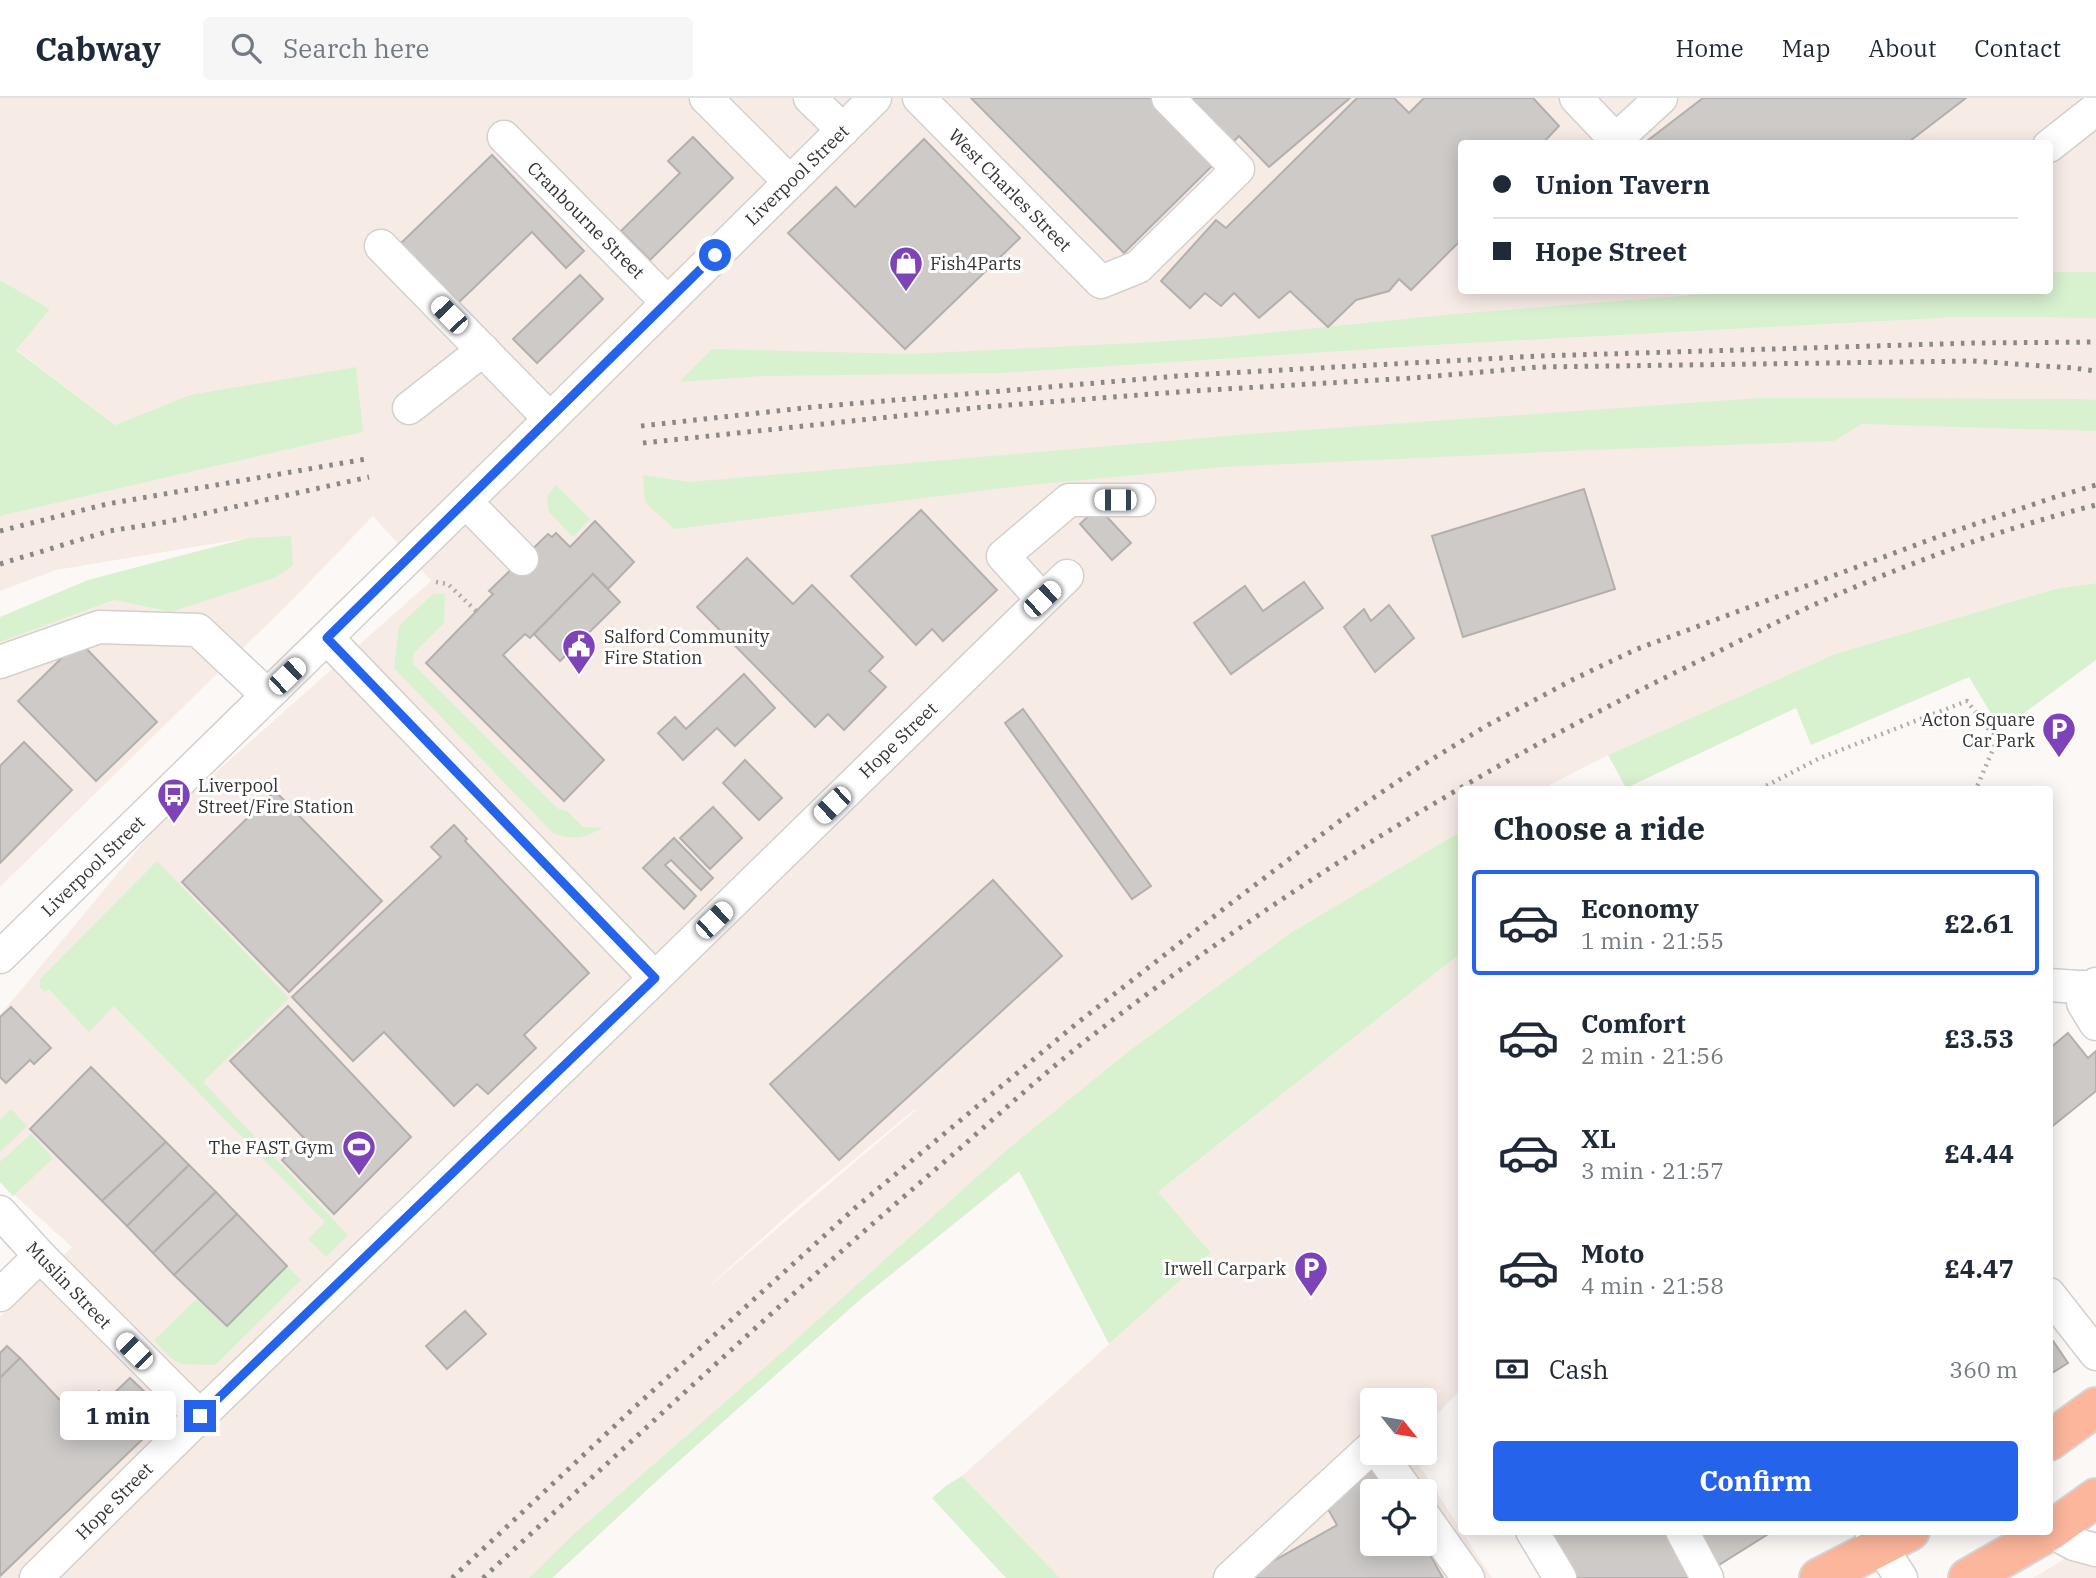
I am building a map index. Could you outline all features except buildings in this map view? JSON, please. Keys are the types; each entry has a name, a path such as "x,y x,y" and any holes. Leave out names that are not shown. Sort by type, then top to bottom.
{"highway":[{"path":"2053,1438 2096,1407"},
{"path":"2053,1529 2096,1498"},
{"path":"1968,1578 2043,1535"},
{"path":"1819,1578 1891,1547"}],"street":[{"path":"706,98 790,182"},
{"path":"810,98 843,130"},
{"name":"Liverpool Street","path":"0,957 875,98"},
{"name":"West Charles Street","path":"919,98 1101,282 1138,267 1238,170 1168,98"},
{"path":"1576,98 1612,140"},
{"path":"1614,140 1661,98"},
{"path":"2053,143 2096,109"},
{"name":"Cranbourne Street","path":"504,137 667,302"},
{"path":"381,246 550,419"},
{"path":"409,408 483,350"},
{"path":"1042,599 1003,556 1069,500 1139,500"},
{"path":"466,502 522,559"},
{"name":"Hope Street","path":"36,1578 1067,576"},
{"path":"0,662 99,627 198,630 267,695"},
{"path":"327,638 655,978"},
{"path":"2053,985 2090,986 2083,1003 2096,1024"},
{"name":"Muslin Street","path":"0,1212 40,1256 200,1416"},
{"path":"0,1295 40,1256"},
{"path":"2053,1299 2096,1353"},
{"path":"1230,1578 1360,1458"},
{"path":"2053,1533 2074,1544 2096,1550"},
{"path":"1437,1534 1468,1578"},
{"path":"1534,1535 1560,1578"},
{"path":"1684,1535 1707,1578"}],"path":[{"path":"436,582 448,584 476,611"},
{"path":"1766,786 1820,758 1967,701 1997,740 1977,786"}],"shaded area":[{"path":"0,98 2096,98 2096,272 2053,272 2053,140 1458,140 1458,294 1704,294 1135,343 1003,373 1453,344 1960,317 2096,318 2096,583 2055,589 1835,654 1608,755 1548,786 1458,786 1458,834 1289,934 1133,1048 1020,1171 863,1297 552,1578 0,1578 0,1317 72,1247 0,1182 0,1015 162,820 431,581 373,516 293,599 0,887 0,642 114,600 171,612 248,538 56,570 0,591 0,516 363,432 190,395 115,425 16,349 50,309 0,280","holes":["916,1110 698,1296 798,1206"]},
{"name":"Irwell Carpark","path":"1458,955 1458,1393 1437,1414 1437,1388 1360,1388 1360,1465 1419,1465 1428,1479 1360,1479 1360,1556 1437,1556 1437,1493 1458,1526 1458,1535 1464,1535 1492,1578 1060,1578 962,1476 1211,1253 1157,1193"},
{"path":"2096,1540 2096,1578 2033,1578"}],"green space":[{"path":"2053,272 2096,272 2096,318 1960,317 1453,344 1003,373 762,376 679,382 712,349 908,354 1226,337 1452,314 1704,294 2053,294"},
{"path":"0,280 50,309 16,350 115,425 190,395 356,367 363,432 0,516"},
{"path":"1760,398 2096,400 2096,431 1862,424 1834,441 1222,467 1029,485 674,529 645,502 643,475 689,482 1249,434"},
{"path":"556,485 590,519 573,537 549,512 547,497"},
{"path":"291,536 293,566 274,578 171,612 114,600 0,642 0,617 88,580 248,538"},
{"path":"2096,583 2096,660 2001,730 1969,677 1811,745 1796,708 1630,786 1625,786 1608,755 1835,654 2055,589"},
{"path":"433,594 445,594 444,623 414,653 413,664 558,809 567,811 583,827 603,828 578,837 553,833 394,668 399,626"},
{"path":"1458,833 1458,955 1158,1192 1211,1253 1109,1344 1019,1171 863,1297 552,1578 529,1578 574,1534 770,1363 1008,1149 1133,1048 1289,934"},
{"path":"157,861 289,998 203,1082 348,1235 326,1257 308,1239 325,1222 114,1006 89,1032 49,989 45,992 40,987 40,979"},
{"path":"11,1109 27,1126 0,1152 0,1120"},
{"path":"31,1134 53,1158 13,1196 0,1182 0,1162"},
{"path":"287,1266 301,1280 215,1365 180,1363 154,1340 198,1298 227,1326"},
{"path":"962,1476 1060,1578 1006,1578 932,1498"}],"railway":[{"path":"641,426 813,407 1190,375 1539,356 2096,342"},
{"path":"643,443 984,407 1539,367 1973,361 2096,371"},
{"path":"0,531 107,504 366,459"},
{"path":"0,564 109,531 166,522 369,477"},
{"path":"452,1578 637,1405 855,1208 1076,1024 1341,820 1413,771 1486,726 1637,649 1940,536 2096,485"},
{"path":"1463,786 1623,699 1827,599 1960,546 2096,505"},
{"path":"483,1578 769,1316 1093,1035 1165,981 1312,879 1458,789"}],"place":[{"name":"Fish4Parts","path":"906,293"},
{"name":"Salford Community Fire Station","path":"579,676"},
{"name":"Acton Square Car Park","path":"2059,759"},
{"name":"Liverpool Street/Fire Station","path":"174,825"},
{"name":"The FAST Gym","path":"359,1177"},
{"name":"Irwell Carpark","path":"1311,1298"}],"route":[{"path":"200,1416 655,978 327,638 715,255"}]}
